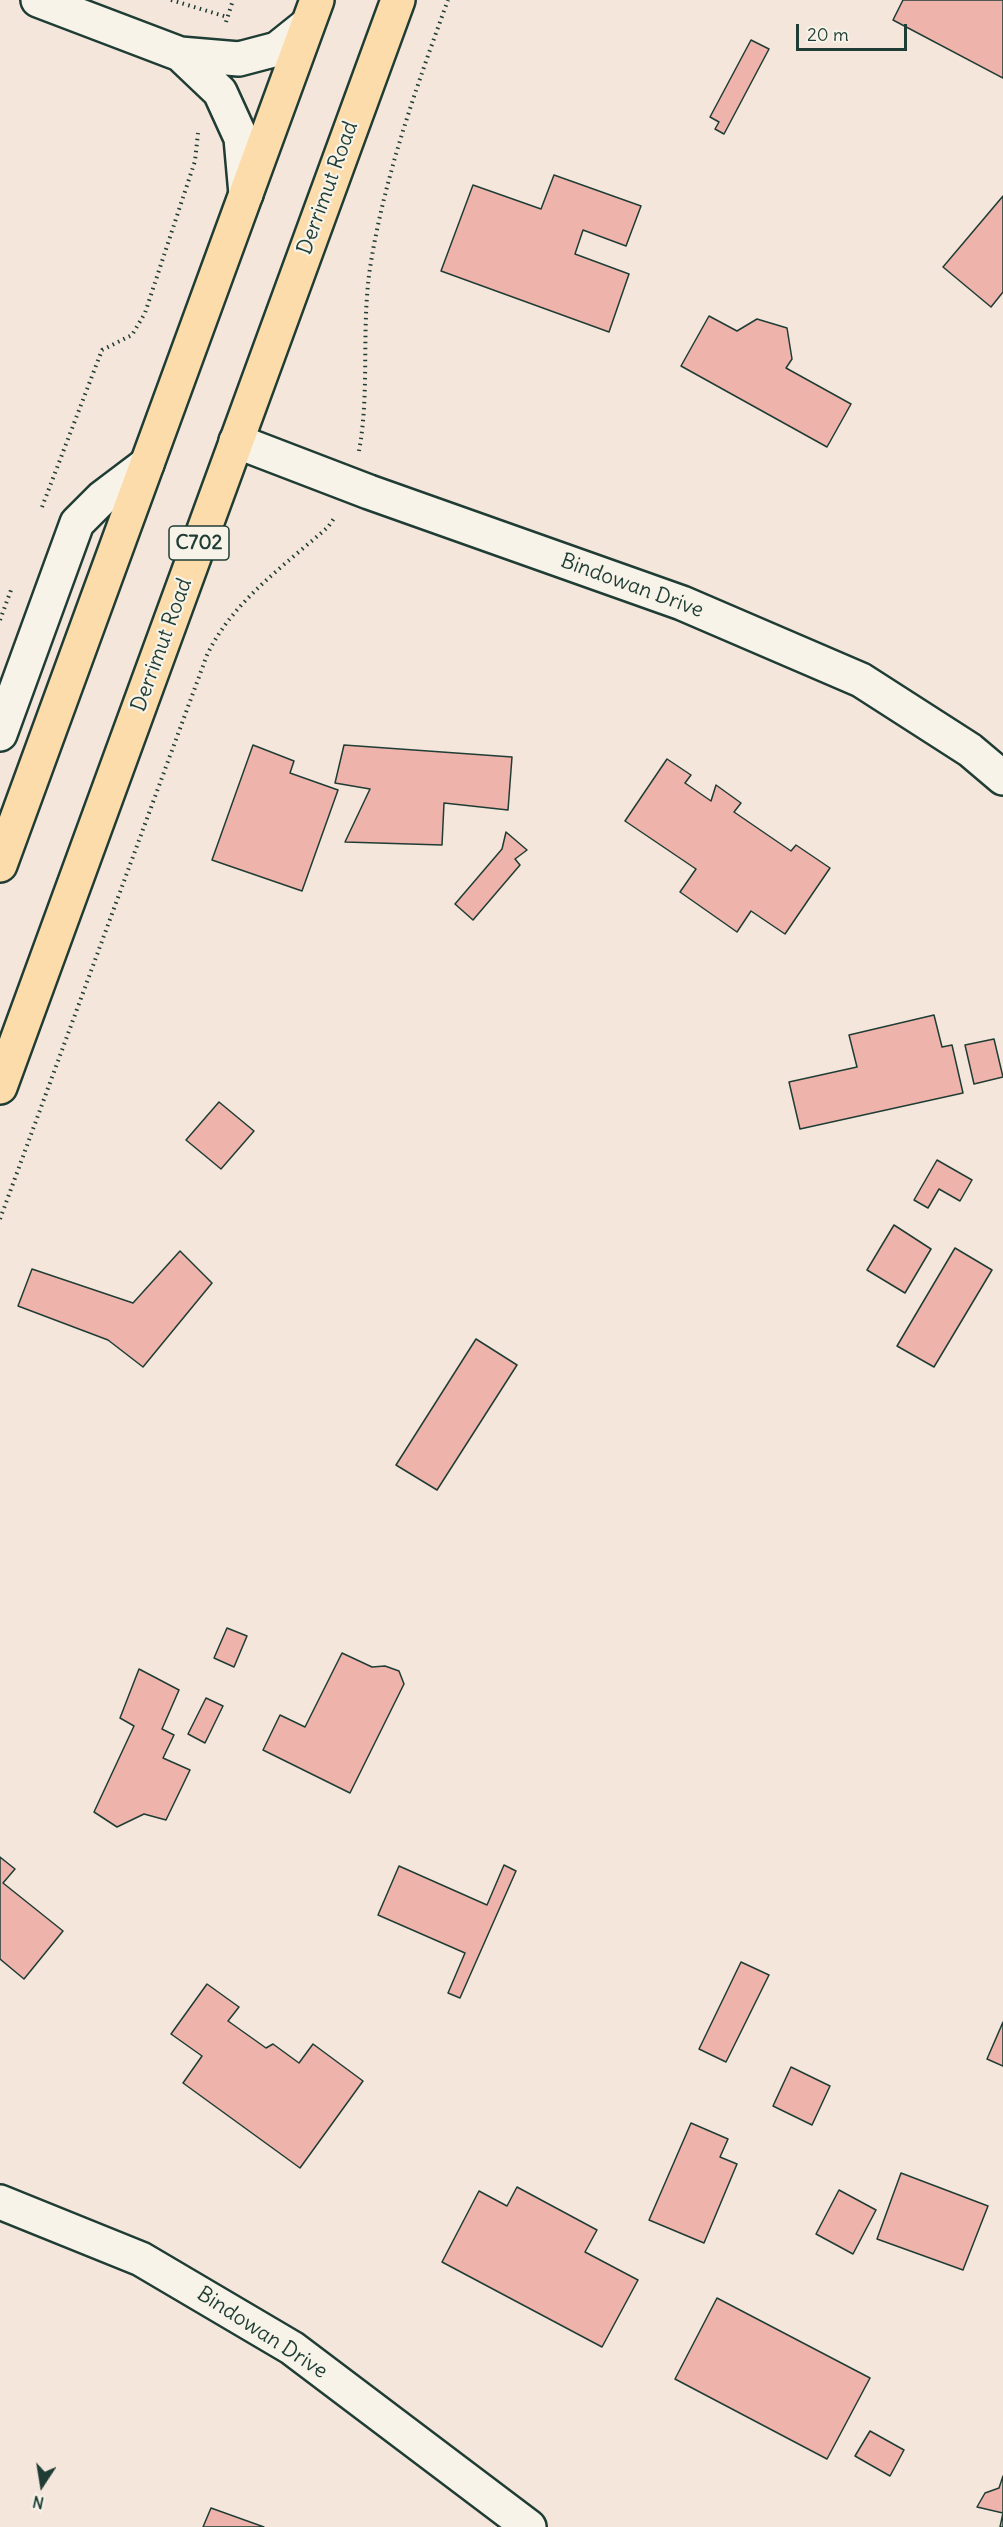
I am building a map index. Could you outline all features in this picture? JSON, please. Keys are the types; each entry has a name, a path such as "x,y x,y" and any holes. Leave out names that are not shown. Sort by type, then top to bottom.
{"highway":[{"name":"Derrimut Road","path":"0,1087 398,0"},
{"path":"0,865 312,13"}],"street":[{"path":"38,0 180,54 210,69 241,138 246,194"},
{"path":"210,69 278,49 312,13"},
{"name":"Bindowan Drive","path":"236,441 351,485 682,603 861,680 970,750 1003,778"},
{"path":"0,734 77,523 102,498 147,464"},
{"name":"Bindowan Drive","path":"0,2202 141,2259 292,2348 529,2527"}],"path":[{"path":"171,0 227,17"},
{"path":"41,512 102,350 132,334 145,313 195,161 198,110 233,0"},
{"path":"0,1219 214,639 249,597 328,527 351,485 360,448 364,394 364,326 370,268 403,136 448,0"},
{"path":"0,620 12,588"}],"building":[{"path":"903,0 1003,0 1003,78 893,20"},
{"path":"751,40 769,49 724,134 715,129 719,122 710,117"},
{"path":"554,175 641,206 626,246 583,230 575,254 629,274 609,332 441,271 473,185 541,209"},
{"path":"1003,196 1003,292 991,307 943,267"},
{"path":"709,316 737,331 757,319 787,328 792,359 786,368 851,404 827,447 681,366"},
{"path":"253,745 294,761 290,773 338,790 302,891 212,860"},
{"path":"344,745 512,757 508,810 444,803 442,845 345,842 370,789 335,783"},
{"path":"667,759 691,775 685,783 711,801 716,785 741,803 734,812 791,851 796,845 830,868 785,934 751,911 737,932 680,892 696,869 625,821"},
{"path":"506,832 527,850 515,859 520,865 473,920 455,904 502,849"},
{"path":"934,1015 942,1047 952,1045 963,1093 800,1129 789,1082 857,1067 849,1035"},
{"path":"994,1039 1003,1077 974,1084 965,1045"},
{"path":"219,1102 254,1131 221,1169 186,1140"},
{"path":"937,1160 972,1180 960,1201 939,1189 928,1208 914,1200"},
{"path":"894,1225 931,1249 905,1293 867,1270"},
{"path":"955,1248 992,1270 934,1367 897,1346"},
{"path":"180,1251 212,1283 143,1367 108,1340 18,1306 32,1269 133,1303"},
{"path":"476,1339 517,1365 437,1490 396,1465"},
{"path":"227,1628 247,1636 234,1667 214,1658"},
{"path":"342,1653 372,1667 385,1666 399,1671 404,1684 350,1793 263,1750 280,1715 305,1727"},
{"path":"139,1669 179,1690 162,1729 174,1735 163,1758 190,1770 166,1820 144,1814 117,1827 94,1812 134,1726 120,1718"},
{"path":"206,1698 223,1706 205,1743 188,1734"},
{"path":"0,1857 15,1869 3,1883 63,1931 24,1979 0,1959"},
{"path":"504,1865 516,1871 460,1998 448,1993 465,1953 378,1915 399,1866 487,1905"},
{"path":"741,1962 769,1975 726,2062 699,2049"},
{"path":"207,1984 239,2007 228,2021 266,2048 273,2044 299,2063 313,2044 363,2081 300,2168 183,2083 202,2056 171,2034"},
{"path":"1003,2022 1003,2066 987,2059"},
{"path":"791,2067 830,2086 812,2125 773,2106"},
{"path":"691,2123 728,2139 720,2157 737,2164 704,2243 649,2220"},
{"path":"901,2173 988,2206 963,2270 877,2239"},
{"path":"517,2187 597,2230 585,2252 638,2280 602,2347 442,2262 479,2191 507,2206"},
{"path":"839,2190 876,2210 853,2254 816,2234"},
{"path":"717,2298 870,2378 827,2459 675,2379"},
{"path":"870,2431 904,2450 890,2476 855,2456"},
{"path":"1003,2476 1003,2513 977,2507 985,2493 999,2488"},
{"path":"211,2508 264,2527 203,2527"}]}
